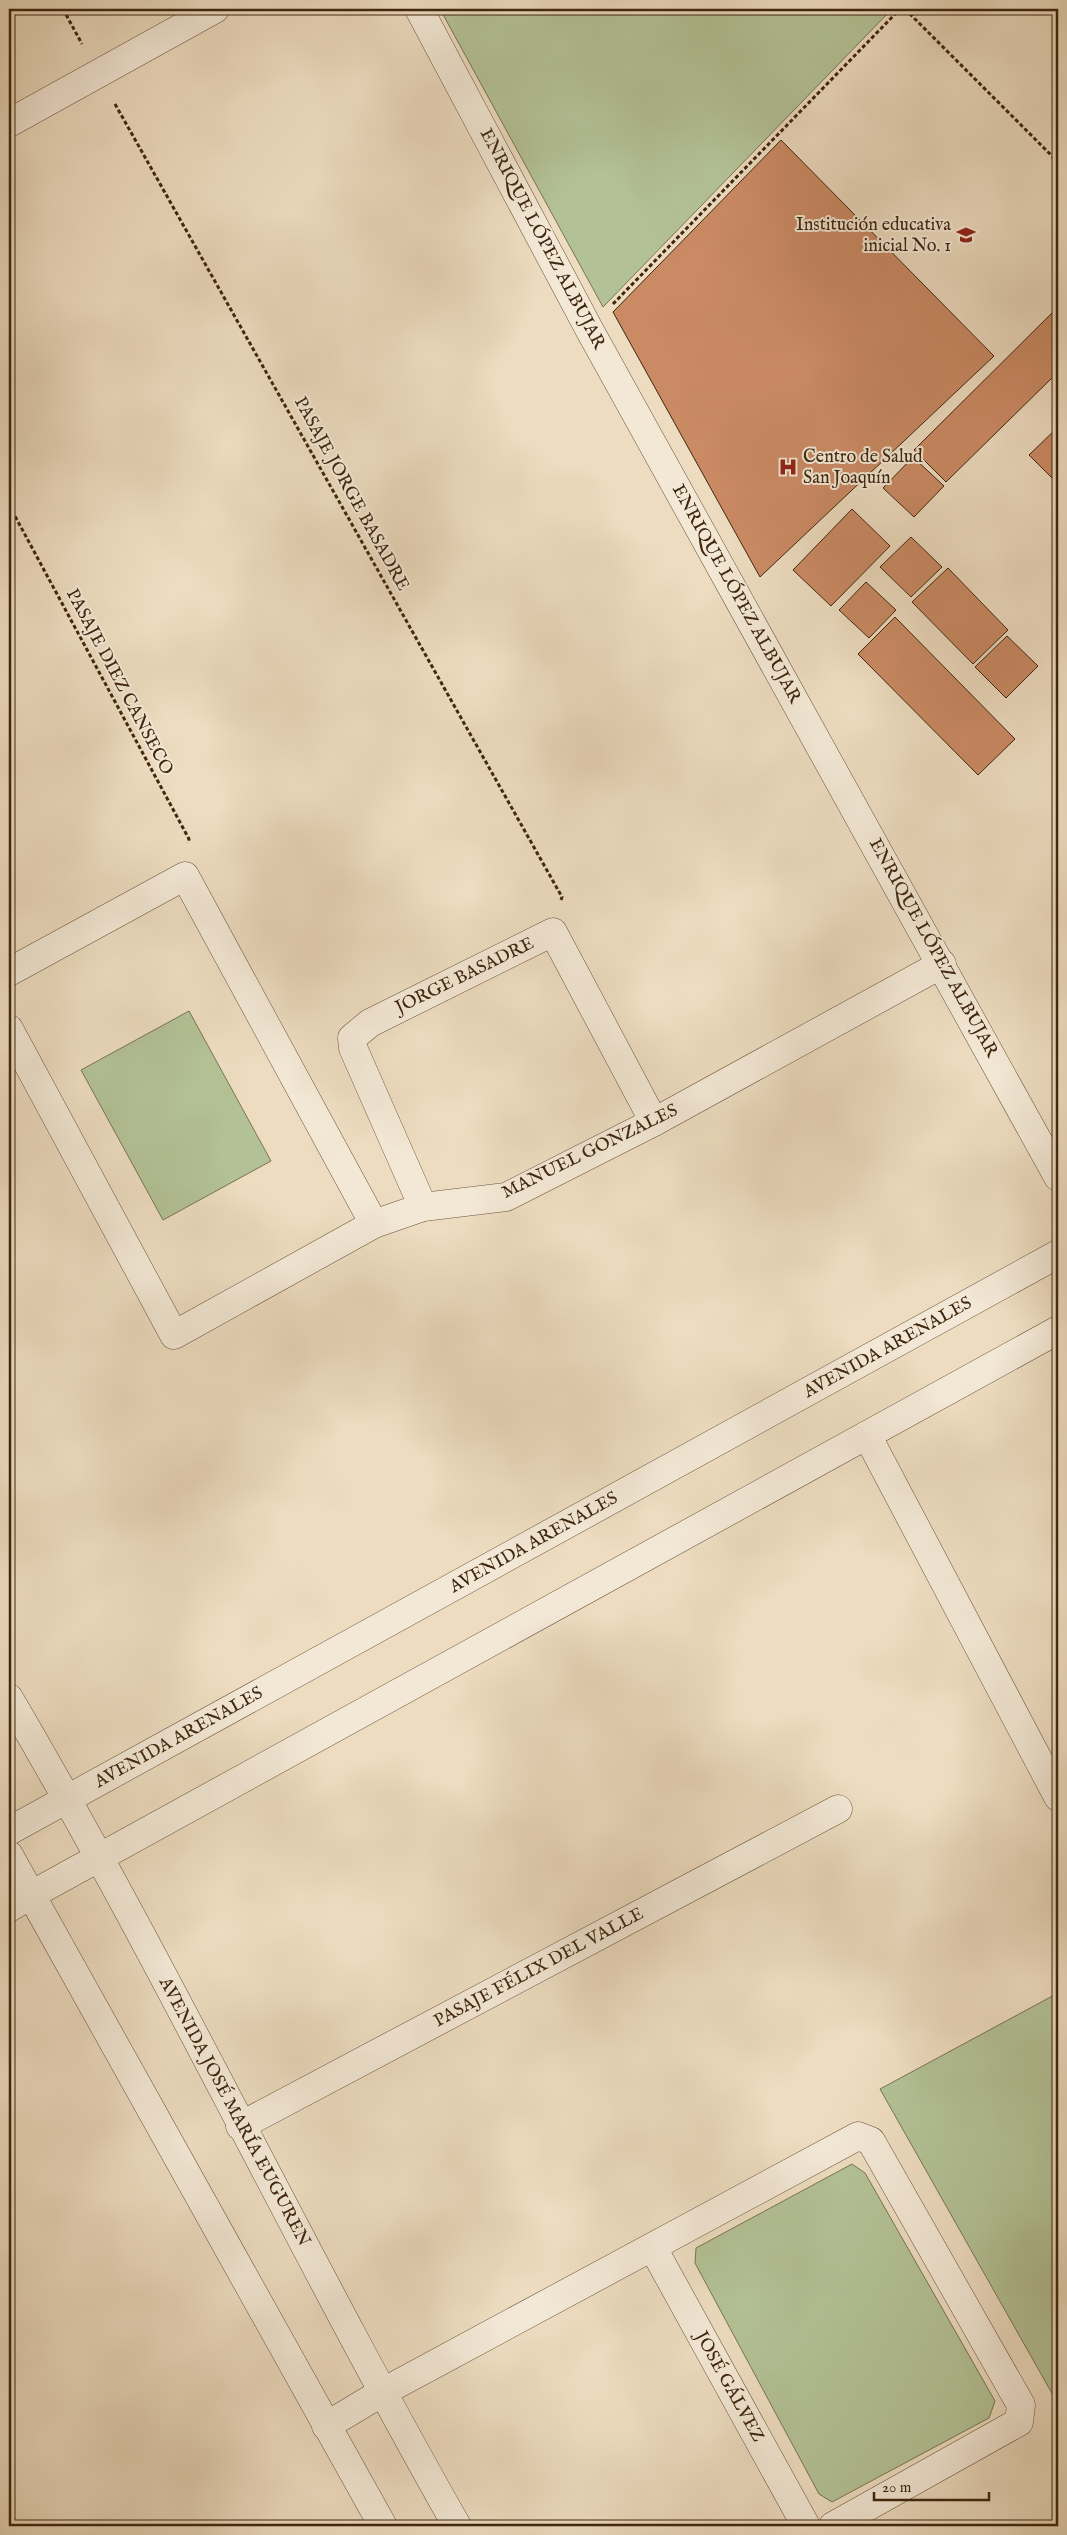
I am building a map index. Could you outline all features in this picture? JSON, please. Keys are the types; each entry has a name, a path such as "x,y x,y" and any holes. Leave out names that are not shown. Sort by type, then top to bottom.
{"street":[{"path":"9,122 215,9"},
{"name":"ENRIQUE LÓPEZ ALBUJAR","path":"420,9 589,329 942,964 1058,1177"},
{"path":"9,972 185,876 374,1224"},
{"name":"JORGE BASADRE","path":"423,1206 353,1048 352,1038 370,1023 553,932 654,1122"},
{"name":"MANUEL GONZALES","path":"9,1029 174,1334 374,1224 423,1206 506,1197 654,1122 942,964"},
{"name":"AVENIDA ARENALES","path":"9,1831 1058,1254"},
{"path":"20,1902 1058,1330"},
{"path":"868,1435 1058,1797"},
{"name":"AVENIDA JOSÉ MARÍA EUGUREN","path":"9,1698 101,1858 381,2393 457,2526"},
{"name":"PASAJE FÉLIX DEL VALLE","path":"240,2126 838,1809"},
{"path":"9,1855 20,1902 383,2526"},
{"path":"326,2426 381,2393 858,2136 871,2141 1021,2405 1019,2422 832,2526"},
{"name":"JOSÉ GÁLVEZ","path":"653,2248 806,2526"}],"path":[{"name":"PASAJE JORGE BASADRE","path":"63,9 562,897 553,932"},
{"path":"589,329 900,9"},
{"path":"906,9 1058,162"},
{"name":"PASAJE DIEZ CANSECO","path":"9,506 188,839 185,876"}],"green space":[{"path":"440,9 892,9 603,307"},
{"path":"189,1011 271,1161 163,1220 81,1070"},
{"path":"1058,1993 1058,2404 880,2089"},
{"path":"852,2164 865,2173 995,2401 989,2418 832,2502 819,2494 695,2263 696,2248"}],"building":[{"name":"Centro de Salud San Joaquín","path":"781,140 994,356 760,577 613,312"},
{"path":"1058,307 1058,372 946,482 914,450"},
{"path":"1058,427 1058,484 1029,455"},
{"path":"913,457 944,486 914,517 883,488"},
{"path":"852,509 890,546 831,606 793,570"},
{"path":"911,537 942,567 911,597 880,567"},
{"path":"948,568 1008,630 973,664 912,602"},
{"path":"866,582 896,610 869,638 839,610"},
{"path":"895,617 1015,739 978,775 858,654"},
{"path":"1007,636 1038,666 1006,698 975,667"}],"place":[{"name":"Institución educativa inicial No. 1","path":"966,235"},
{"name":"Centro de Salud San Joaquín","path":"788,467"}]}
